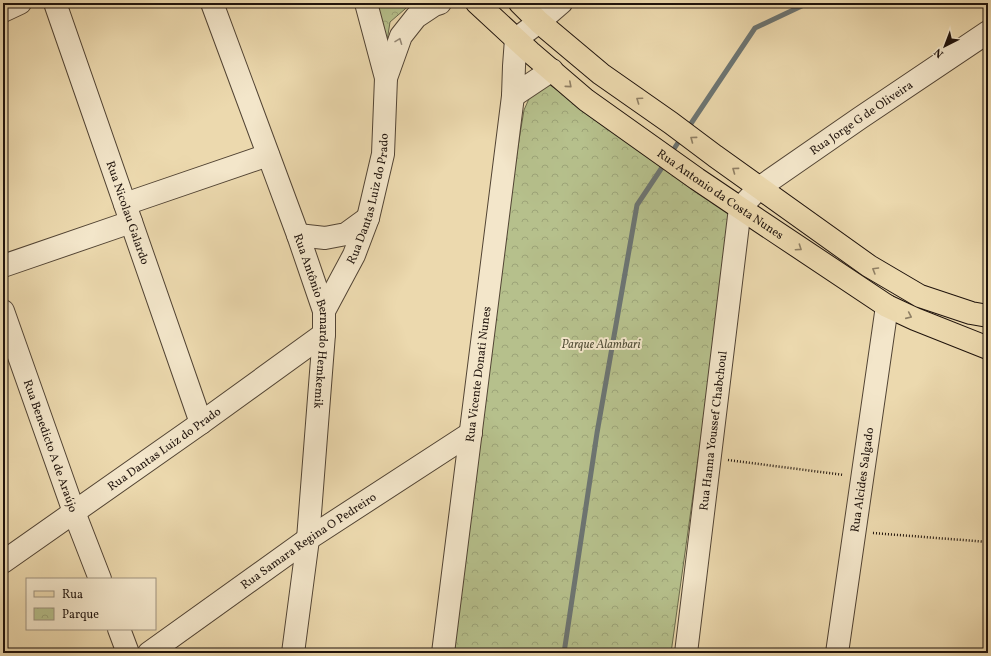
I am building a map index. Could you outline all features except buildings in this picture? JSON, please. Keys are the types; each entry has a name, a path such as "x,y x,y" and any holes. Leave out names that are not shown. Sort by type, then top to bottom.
{"main road":[{"name":"Rua Antonio da Costa Nunes","path":"477,3 586,100 697,179 887,306 915,319 988,348"},
{"path":"520,3 539,22 601,74 869,266 920,296 971,313 988,316"}],"street":[{"path":"3,11 20,3"},
{"name":"Rua Nicolau Galardo","path":"55,3 201,423"},
{"name":"Rua Antônio Bernardo Hemkemik","path":"212,3 298,235 324,311 324,334 308,539 293,653"},
{"name":"Rua Dantas Luiz do Prado","path":"324,311 354,255 368,218 383,154 386,78 366,3"},
{"name":"Rua Dantas Luiz do Prado","path":"386,78 401,36 416,17 434,5 440,3"},
{"path":"516,39 561,3"},
{"name":"Rua Jorge G de Oliveira","path":"740,208 759,188 988,32"},
{"name":"Rua Vicente Donati Nunes","path":"443,653 513,96 516,39"},
{"path":"513,96 552,70"},
{"path":"3,266 268,155"},
{"name":"Rua Hanna Youssef Chabchoul","path":"686,653 740,208"},
{"path":"298,235 325,238 346,234 368,218"},
{"name":"Rua Alcides Salgado","path":"837,653 887,306"},
{"name":"Rua Benedicto A de Araújo","path":"3,314 74,512 100,578"},
{"name":"Rua Dantas Luiz do Prado","path":"3,562 201,423 324,334"},
{"name":"Rua Samara Regina O Pedreiro","path":"149,653 308,539 471,433"},
{"path":"119,630 128,653"}],"path":[{"path":"710,458 862,478"},
{"path":"854,532 988,542"}],"green space":[{"path":"369,3 412,3 390,22 384,61"},
{"name":"Parque Alambari","path":"550,85 732,216 671,653 454,653 489,333 524,110 532,92 541,87"}],"waterway":[{"path":"688,128 755,28 808,3"},
{"path":"670,155 681,138"},
{"path":"564,653 597,433 637,205 665,163"}]}
